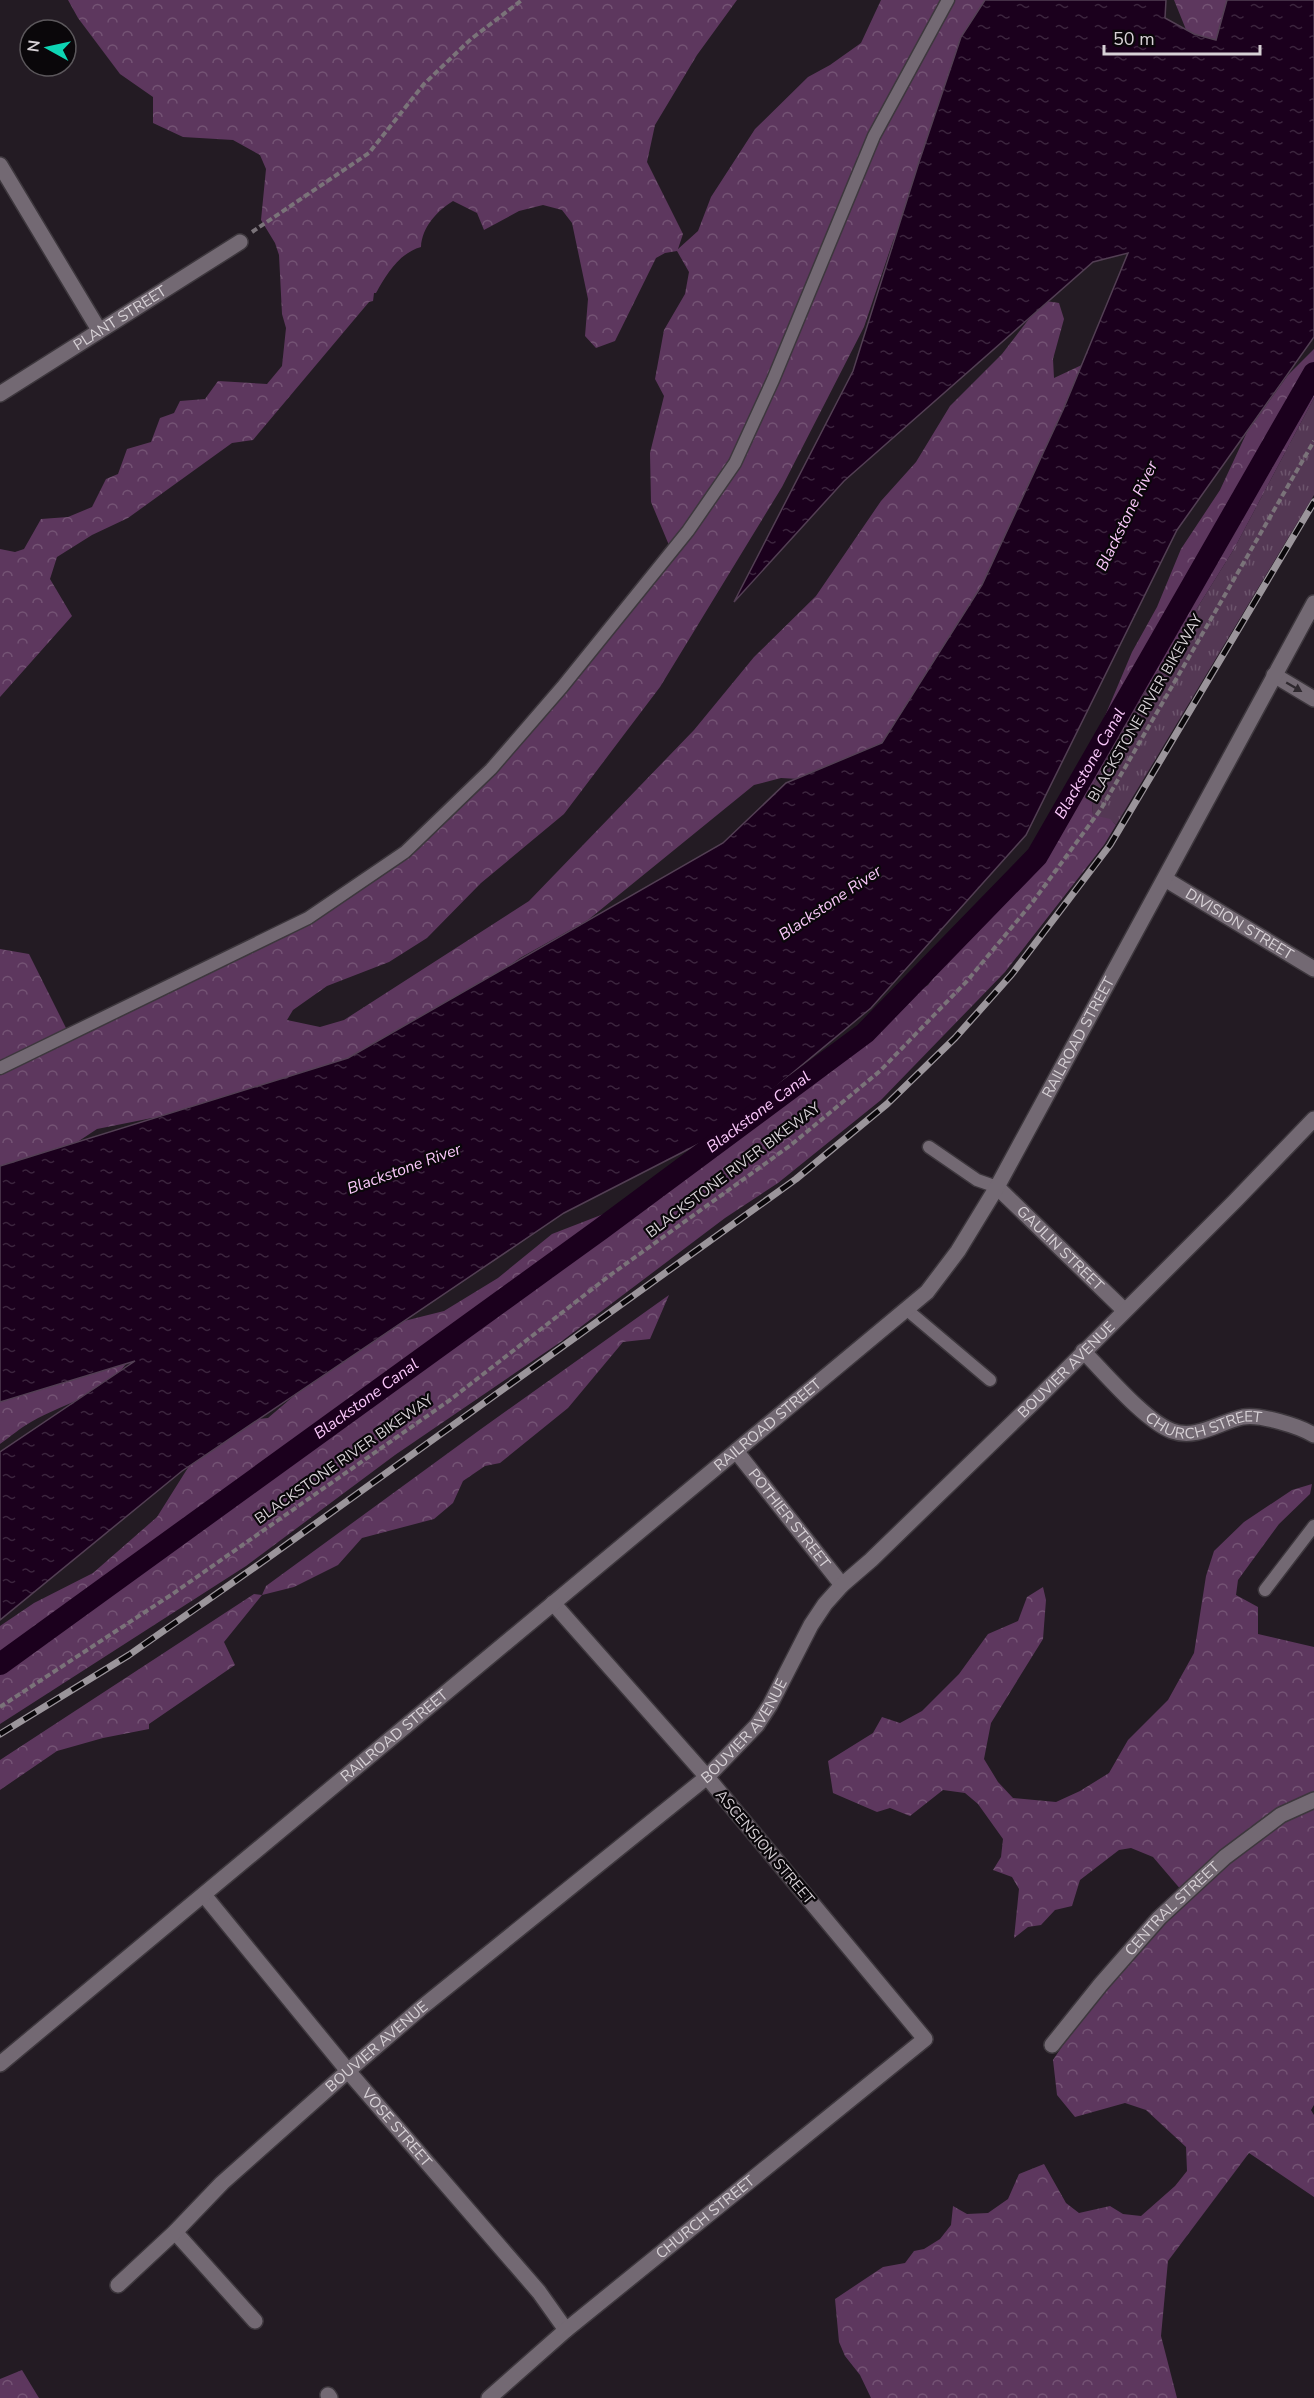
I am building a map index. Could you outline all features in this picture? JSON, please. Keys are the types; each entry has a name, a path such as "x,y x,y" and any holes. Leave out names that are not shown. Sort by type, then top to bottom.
{"street":[{"path":"0,165 99,330"},
{"name":"PLANT STREET","path":"0,394 240,242"},
{"name":"RAILROAD STREET","path":"0,2064 927,1292 958,1251 997,1187 1313,607"},
{"path":"1274,675 1314,699"},
{"name":"DIVISION STREET","path":"1165,879 1314,969"},
{"name":"BOUVIER AVENUE","path":"118,2285 175,2232 222,2183 421,2008 707,1777 757,1725 770,1705 811,1625 842,1585 888,1545 1235,1201 1314,1119"},
{"name":"GAULIN STREET","path":"997,1187 1124,1310"},
{"name":"CHURCH STREET","path":"1083,1352 1148,1415 1172,1431 1193,1434 1246,1416 1272,1420 1314,1435"},
{"name":"POTHIER STREET","path":"736,1451 842,1585"},
{"name":"ASCENSION STREET","path":"553,1603 707,1777 926,2039"},
{"name":"CENTRAL STREET","path":"1052,2045 1101,1984 1160,1918 1226,1857 1281,1815 1314,1800"},
{"name":"VOSE STREET","path":"204,1895 348,2071 539,2292 566,2330"},
{"name":"CHURCH STREET","path":"489,2398 566,2330 926,2039"},
{"path":"175,2232 255,2321"}],"lane":[{"path":"0,1068 308,918 405,852 492,769 688,531 735,464 774,380 874,136 948,0"},
{"path":"929,1147 977,1180 997,1187"},
{"path":"906,1309 990,1380"},
{"path":"1265,1590 1314,1526"}],"path":[{"path":"240,242 282,210 369,153 424,84 471,39 522,0"},
{"name":"BLACKSTONE RIVER BIKEWAY","path":"0,1707 171,1595 450,1400 609,1276 791,1145 880,1071 967,981 1032,903 1101,809 1314,441"}],"green space":[{"path":"68,0 737,0 697,55 655,125 647,162 683,234 678,249 698,231 711,197 755,129 808,77 861,43 881,0 999,0 893,241 864,327 782,487 660,687 564,814 481,883 427,938 389,962 327,986 293,1010 287,1020 320,1027 344,1020 529,901 694,730 754,657 816,596 881,501 916,462 950,406 1002,354 1035,311 1046,301 1059,303 1064,319 1053,359 1054,378 1086,363 1068,411 1055,426 1041,512 867,783 781,778 754,785 588,920 520,958 410,1036 219,1126 152,1118 97,1129 38,1168 0,1184 0,949 29,954 68,1032 305,921 400,856 489,770 671,550 651,502 650,453 664,396 655,379 664,330 685,294 689,272 677,251 665,253 656,258 615,341 596,348 585,336 588,299 572,223 562,210 543,205 519,211 484,230 477,213 453,201 431,220 424,233 421,247 406,254 394,265 374,293 373,301 369,302 253,440 232,443 128,518 92,535 57,557 50,579 72,616 0,697 0,549 15,552 24,549 41,519 68,517 92,507 106,479 118,474 127,449 151,442 160,418 174,413 180,401 205,399 218,381 267,384 282,366 286,328 282,314 279,255 275,243 261,220 266,169 260,155 233,140 183,137 153,123 153,97 120,74 78,18"},
{"path":"1174,0 1232,0 1220,41 1189,37"},
{"path":"1314,349 1314,398 1234,549 1116,738 1091,790 1093,815 1110,819 1116,825 1104,845 1005,972 881,1100 778,1183 725,1218 562,1341 395,1455 246,1566 0,1724 0,1626 34,1603 93,1573 157,1517 211,1431 230,1422 268,1418 331,1364 384,1326 444,1311 498,1278 552,1234 650,1196 727,1148 806,1086 867,1024 928,985 952,952 1014,891 1075,787 1132,652 1157,607 1181,549 1220,490 1247,432 1288,375"},
{"path":"1314,398 1314,495 1116,825 1093,815 1091,790 1116,738 1234,549"},
{"path":"669,1295 650,1339 623,1342 568,1408 500,1463 485,1466 463,1481 453,1503 434,1519 362,1538 338,1565 294,1587 262,1595 266,1586"},
{"path":"132,1355 122,1369 100,1388 45,1414 0,1444 0,1385"},
{"path":"1312,1484 1310,1494 1279,1524 1238,1580 1236,1595 1258,1607 1258,1634 1314,1647 1314,2105 1311,2110 1314,2115 1314,2197 1249,2153 1168,2261 1161,2336 1177,2398 871,2398 860,2375 845,2356 839,2342 835,2299 883,2267 905,2263 914,2251 924,2249 940,2239 951,2225 953,2206 967,2214 988,2213 1008,2199 1019,2174 1044,2164 1066,2203 1079,2213 1110,2206 1123,2214 1141,2216 1175,2186 1187,2171 1186,2147 1146,2110 1125,2103 1075,2117 1057,2095 1053,2060 1088,2007 1188,1898 1153,1857 1131,1848 1119,1850 1080,1880 1072,1906 1055,1910 1041,1925 1028,1927 1014,1938 1019,1889 1012,1877 993,1870 1001,1857 1003,1839 978,1804 965,1793 943,1790 910,1816 890,1808 877,1812 833,1793 828,1761 873,1733 882,1717 900,1723 922,1711 959,1674 988,1634 1018,1621 1027,1597 1043,1587 1046,1600 1043,1639 991,1723 984,1759 998,1782 1013,1798 1056,1802 1080,1791 1109,1773 1128,1740 1168,1700 1194,1653 1206,1576 1214,1551 1244,1522 1292,1490"},
{"path":"254,1594 262,1595 224,1642 235,1665 149,1724 149,1729 103,1738 57,1751 0,1790 0,1760"},
{"path":"22,2370 39,2398 0,2398 0,2379"}],"water":[{"name":"Blackstone River","path":"985,0 1166,0 1165,18 1194,34 1216,40 1227,0 1314,0 1314,337 1177,530 1026,835 871,1008 720,1133 564,1213 182,1471 0,1620 0,1452 135,1361 0,1402 0,1166 348,1058 723,843 786,783 882,743 982,585 1063,410 1128,253 1093,262 844,481 734,602 853,371 961,37"}],"waterway":[{"name":"Blackstone Canal","path":"0,1664 601,1229 865,1033 1037,856 1314,373"}],"railway":[{"path":"0,1734 129,1655 265,1560 796,1179 887,1104 955,1038 1012,974 1110,845 1314,502"}]}
